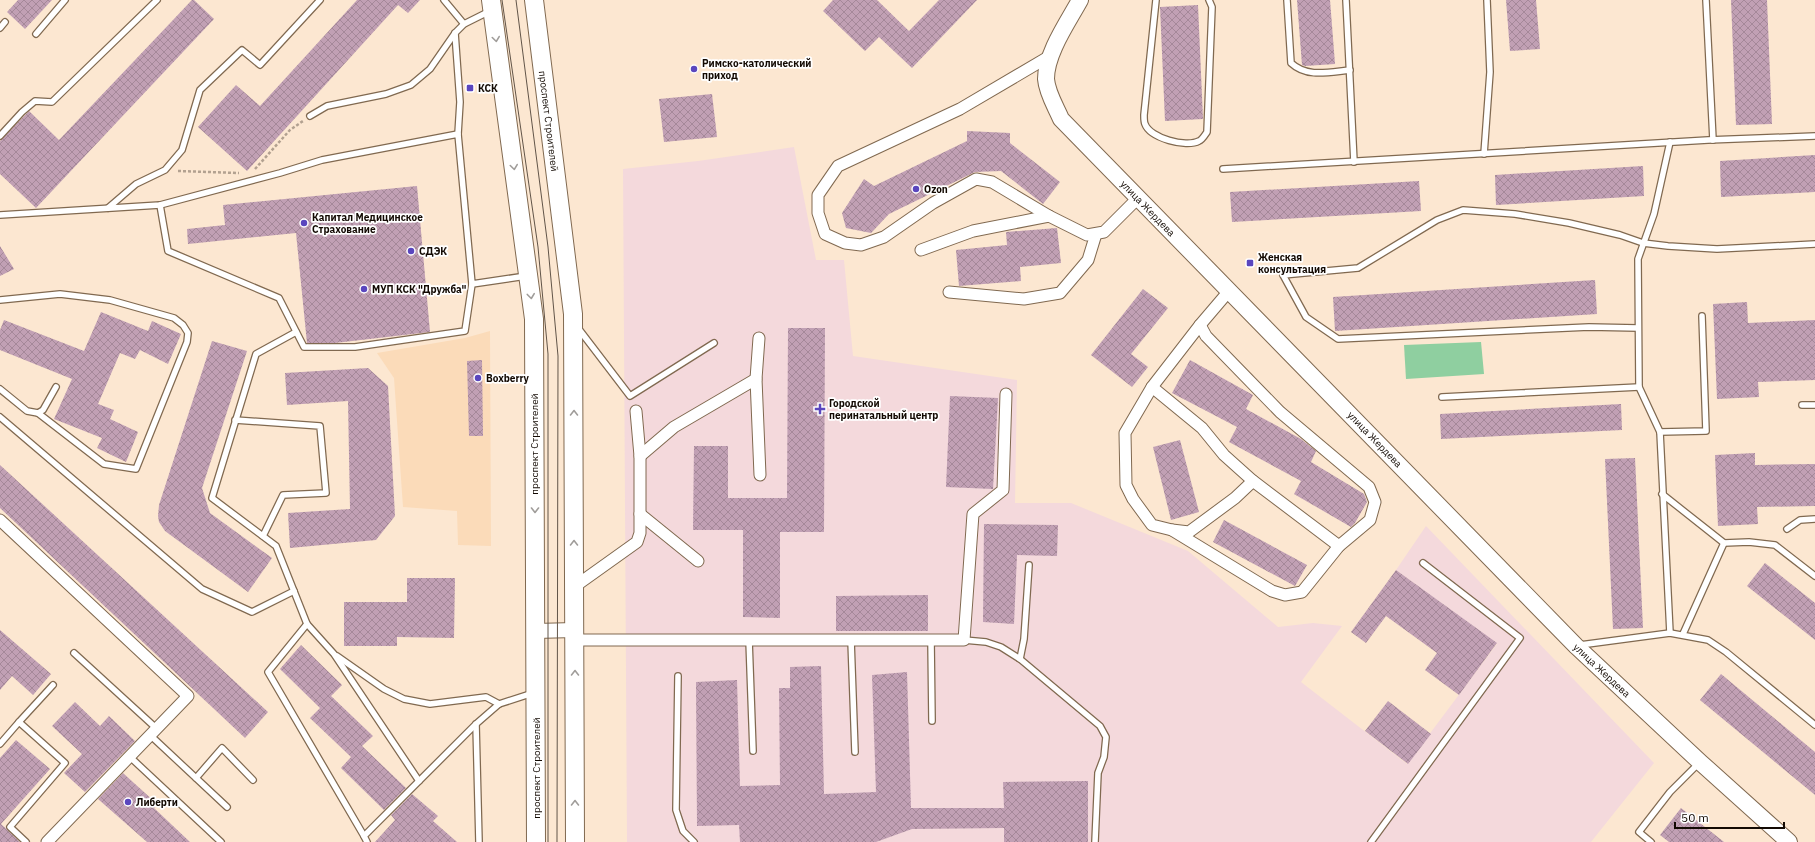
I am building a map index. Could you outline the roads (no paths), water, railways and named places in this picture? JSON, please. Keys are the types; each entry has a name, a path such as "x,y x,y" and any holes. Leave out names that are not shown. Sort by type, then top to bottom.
{"main road":[{"name":"проспект Строителей","path":"534,0 573,321 575,842"},
{"name":"улица Жердева","path":"1080,0 1050,56 1046,79 1051,97 1061,119 1576,646 1700,762 1789,842"},
{"name":"проспект Строителей","path":"492,5 534,319 536,842"}],"street":[{"path":"1050,56 960,109 915,132 838,166 818,195 818,213 825,234 845,243 861,245 884,237 933,202 976,179 992,182 1049,216 1087,236 1104,232 1138,198"},
{"path":"921,250 973,231 1049,216"},
{"path":"949,292 1024,298 1060,293 1088,260 1096,234"},
{"path":"1229,291 1200,325 1152,388 1125,432 1126,485 1133,499 1152,524 1172,530 1189,532 1235,498 1253,481"},
{"path":"1172,530 1259,584 1285,595 1302,592 1339,546 1370,520 1375,502 1369,487 1280,412 1206,336 1200,325"},
{"path":"759,338 756,379 760,475"},
{"path":"640,456 674,427 756,379"},
{"path":"1152,388 1202,428 1224,455 1253,481 1339,546"},
{"path":"535,631 575,635 750,640 964,640 973,514 1003,490 1006,394"},
{"path":"574,587 637,542 640,533 640,456 636,412"},
{"path":"640,514 698,561"},
{"path":"0,520 188,696 47,842"}],"lane":[{"path":"36,34 65,0"},
{"path":"0,136 22,112 35,102 52,102 156,0"},
{"path":"107,208 136,184 165,170 182,150 200,90 242,50 260,65 320,0"},
{"path":"444,0 464,24"},
{"path":"1156,0 1144,115 1145,124 1151,132 1160,138 1188,144 1200,141 1207,132 1212,7 1209,0"},
{"path":"1287,0 1291,64 1298,70 1310,73 1350,70"},
{"path":"1346,0 1354,162"},
{"path":"1484,154 1490,72 1487,0"},
{"path":"1706,0 1713,140"},
{"path":"310,116 328,106 386,94 411,85 430,69 455,33 464,24 492,5"},
{"path":"0,28 5,22"},
{"path":"160,204 168,251 279,298 304,348 355,347 465,331 472,284 458,134 460,102 455,33"},
{"path":"0,215 160,204 280,173 322,160 458,134"},
{"path":"1223,169 1670,142 1815,136"},
{"path":"1670,142 1654,214 1638,258 1639,387 1660,432 1670,633"},
{"path":"1638,328 1589,327 1338,339 1306,316 1283,275 1358,268 1437,220 1463,210 1515,214 1569,223 1620,235 1643,244 1717,249 1815,244"},
{"path":"472,284 528,276"},
{"path":"0,300 60,294 110,300 174,318 183,325 188,333 187,342 136,469 104,464 38,413 27,411 0,389"},
{"path":"1660,432 1706,430 1702,316"},
{"path":"573,321 630,396 714,344"},
{"path":"296,332 256,354 212,498 276,546 307,624 334,654 419,781"},
{"path":"38,413 43,410 56,387"},
{"path":"1442,397 1639,387"},
{"path":"1802,405 1815,405"},
{"path":"0,417 202,589 252,612 294,590"},
{"path":"236,420 320,426 326,493 283,495 263,536"},
{"path":"1662,494 1724,543 1749,542 1775,545 1815,576"},
{"path":"1787,529 1800,520 1815,519"},
{"path":"1683,634 1724,543"},
{"path":"1371,842 1520,638 1423,563"},
{"path":"1020,659 1024,639 1029,565"},
{"path":"307,624 268,672 367,842"},
{"path":"1576,646 1670,633 1683,634 1708,640 1726,652 1815,725"},
{"path":"750,640 753,751"},
{"path":"851,640 855,752"},
{"path":"931,640 932,720"},
{"path":"964,640 986,642 1001,647 1020,659 1100,726 1106,737 1104,757 1098,773 1095,842"},
{"path":"74,653 153,732 196,778 227,807"},
{"path":"334,654 384,690 404,699 430,704 486,697 499,704"},
{"path":"678,676 676,810 683,831 694,842"},
{"path":"0,744 53,685"},
{"path":"364,836 476,724 499,704 535,692"},
{"path":"19,722 66,763 10,827 26,842"},
{"path":"476,724 479,842"},
{"path":"196,778 222,748 253,780"},
{"path":"129,756 221,842"},
{"path":"1651,842 1639,832 1670,792 1700,762"}],"tram line":[{"path":"502,0 538,247 548,354 548,842"},
{"path":"516,0 548,247 558,356 557,842"}],"place":[{"name":"Римско-католический приход","path":"694,69"},
{"name":"КСК","path":"470,88"},
{"name":"Ozon","path":"916,189"},
{"name":"Капитал Медицинское Страхование","path":"304,223"},
{"name":"СДЭК","path":"411,251"},
{"name":"Женская консультация","path":"1250,263"},
{"name":"МУП КСК \"Дружба\"","path":"364,289"},
{"name":"Boxberry","path":"478,378"},
{"name":"Городской перинатальный центр","path":"820,409"},
{"name":"Либерти","path":"128,802"}]}
